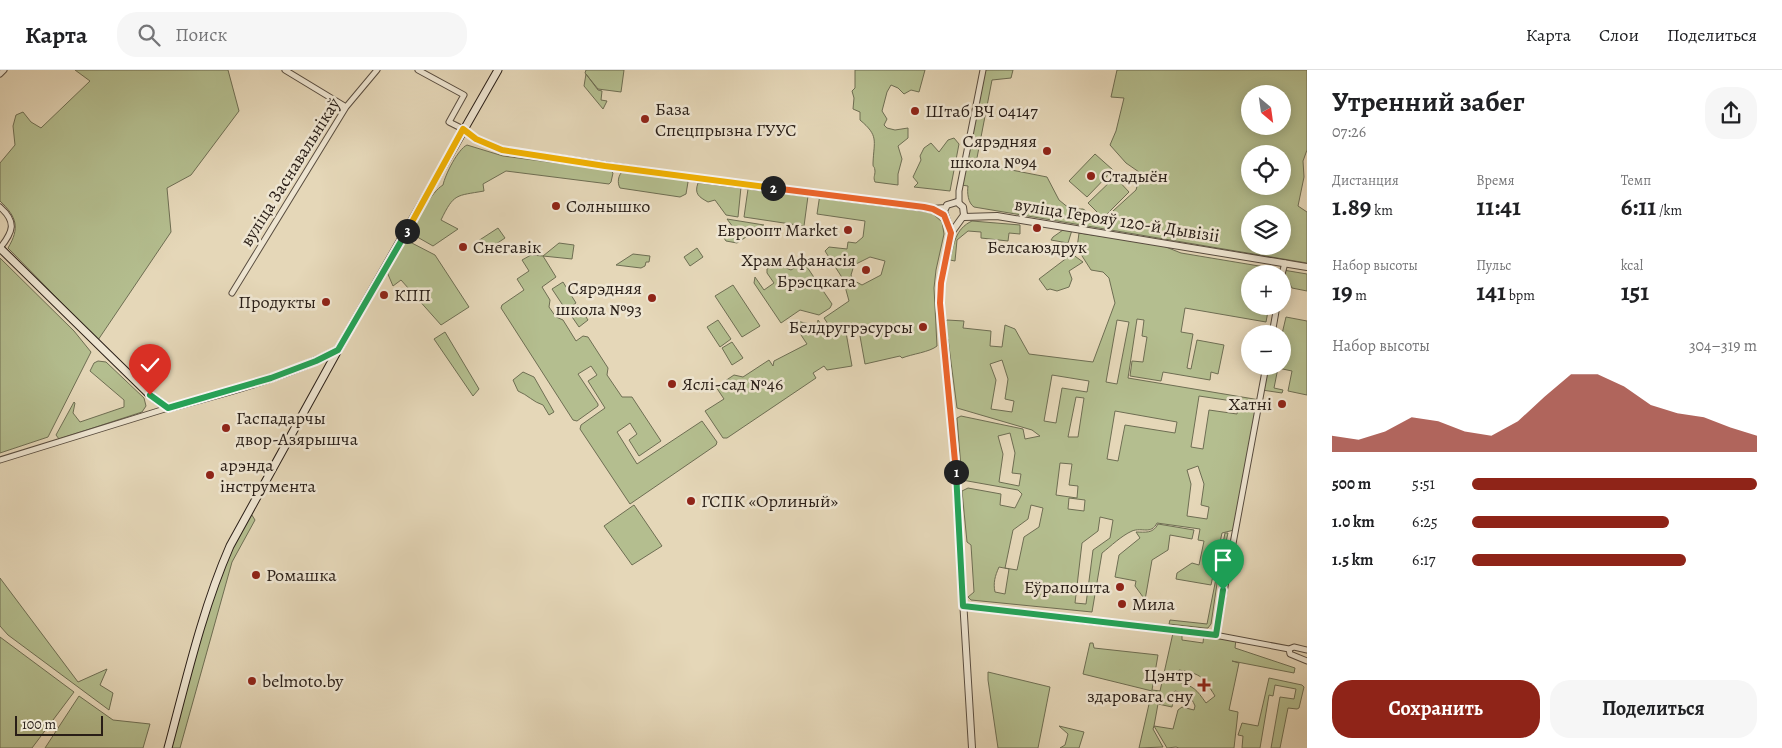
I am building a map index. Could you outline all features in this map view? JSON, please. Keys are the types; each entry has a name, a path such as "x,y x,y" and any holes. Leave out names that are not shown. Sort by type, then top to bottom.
{"main road":[{"path":"168,748 201,628 230,546 338,350 498,70"},
{"path":"0,248 150,395 168,408 277,376 338,350"}],"street":[{"path":"0,74 4,70"},
{"path":"285,70 346,107"},
{"name":"вуліца Заснавальнікаў","path":"232,292 346,107 377,70"},
{"path":"418,70 464,96 449,122 463,129 476,139 502,150 720,182 933,209 946,214 958,222"},
{"path":"972,748 954,451 940,303 941,283 951,233 964,214 959,203 959,191 983,70"},
{"path":"951,233 946,214 959,191"},
{"path":"951,203 959,203"},
{"path":"0,207 6,212 12,223 11,233 0,248"},
{"name":"вуліца Герояў 120-й Дывізіі","path":"964,214 1019,219 1307,267"},
{"path":"1216,635 1264,375"},
{"path":"0,460 168,408"},
{"path":"963,606 1216,635 1289,649 1294,647 1307,650"},
{"path":"1289,649 1290,654 1307,661"}],"green space":[{"path":"75,70 228,70 239,111 191,175 167,188 171,232 98,340 8,248 14,234 15,223 10,212 0,201 0,163 15,145 13,126 16,115 23,112 31,122 41,128 90,81"},
{"path":"586,70 624,70 621,92 598,89 585,73"},
{"path":"855,70 925,70 919,92 911,90 904,94 898,88 891,85 882,111 887,119 884,125 887,128 895,130 908,128 908,138 898,146 902,159 898,174 898,185 875,182 873,135 860,120 860,112 853,109 854,98 852,91 855,88"},
{"path":"984,70 1013,70 1011,78 992,80 976,163 1047,177 1059,200 1070,209 1083,209 1102,221 1136,190 1140,176 1139,172 1126,163 1110,145 1116,131 1124,98 1111,97 1117,70 1307,70 1307,150 1303,161 1304,177 1298,206 1307,212 1307,263 1259,255 1291,255 1291,205 1241,205 1241,252 974,207 968,198 968,186 961,185"},
{"path":"586,74 598,90 602,91 601,100 607,101 603,109 584,86"},
{"path":"954,138 959,144 950,191 914,187 918,183 913,177 924,148 931,143 939,152 948,140"},
{"path":"467,145 503,156 610,170 613,173 611,182 609,184 506,171 483,184 484,191 462,195 453,200 441,220 458,229 433,246 412,234 411,231 429,199 443,185 456,157 463,147"},
{"name":"Стадыён","path":"1095,154 1113,170 1087,197 1069,181"},
{"path":"623,171 686,179 688,182 686,194 680,197 620,188 618,179"},
{"path":"1115,177 1129,192 1103,218 1088,203"},
{"path":"698,183 741,187 738,217 726,215 715,200 708,202 700,197 697,193"},
{"path":"748,189 808,196 804,226 744,217"},
{"path":"820,194 932,213 942,222 944,234 934,288 937,346 930,350 902,358 900,356 865,364 858,325 845,327 852,366 827,370 824,366 813,373 816,378 727,438 723,438 705,411 724,399 716,387 734,375 743,377 769,360 773,366 774,361 807,344 793,323 797,321 817,326 818,320 823,327 828,324 824,318 849,301 843,279 825,251 829,247 847,249 848,242 856,243 863,237 865,221 817,214","holes":["870,257 885,261 881,275 862,285 853,280 851,275 854,265"]},
{"path":"727,219 764,225 737,243 726,241 722,235 733,227"},
{"path":"972,221 1020,225 1020,234 1009,233 1008,241 981,238 981,232 968,231 957,240 955,261 950,260 954,243 959,233 966,224"},
{"path":"498,228 505,238 484,252 478,241"},
{"path":"1063,230 1072,230 1068,243 1051,240 1053,237"},
{"path":"1079,233 1161,245 1181,253 1253,265 1241,265 1241,315 1267,315 1266,322 1185,308 1181,332 1193,334 1187,368 1191,369 1197,340 1224,345 1218,374 1211,372 1210,380 1163,372 1161,381 1130,376 1132,361 1143,362 1147,337 1142,336 1144,320 1137,319 1128,378 1260,400 1234,530 1222,533 1211,585 1176,579 1177,573 1192,563 1199,565 1204,541 1198,540 1200,529 1157,523 1152,529 1136,530 1128,533 1102,553 1092,612 971,600 968,597 974,592 971,545 967,542 962,491 968,488 1001,494 1000,505 1015,508 1022,494 1018,490 962,480 957,418 961,416 1023,429 1025,439 1040,436 1032,430 957,408 948,339 946,338 944,323 947,320 964,321 963,328 991,331 990,346 1002,347 1005,325 1015,329 1029,354 1093,362 1115,303 1109,278 1103,272 1091,270 1077,248","holes":["1117,320 1129,322 1117,384 1106,382","1002,360 1008,379 1005,399 1014,401 1012,412 991,409 996,380 990,364","1052,375 1089,381 1087,392 1062,388 1056,423 1044,421","1199,396 1239,402 1237,414 1209,410 1203,449 1191,447","1076,397 1084,398 1078,437 1068,437","1115,411 1177,422 1175,433 1125,425 1118,461 1107,459","1010,433 1015,453 1012,473 1021,474 1019,486 999,482 1003,454 998,436","1060,463 1072,464 1069,485 1078,486 1077,498 1056,495","1198,466 1204,484 1201,505 1209,507 1207,519 1187,516 1191,484 1187,470","1069,498 1085,500 1084,511 1068,509","1031,505 1043,508 1039,527 1024,537 1017,570 1005,568 1013,530 1028,519","1100,517 1113,520 1110,538 1093,550 1086,604 1075,603 1082,543 1098,531","999,567 1009,569 1005,594 995,592 994,583"]},
{"path":"408,241 435,255 469,307 441,325 401,280 393,286 387,272 405,242"},
{"path":"559,243 574,245 572,259 543,256"},
{"path":"697,248 703,257 690,266 684,257"},
{"path":"633,254 650,256 649,262 646,262 645,266 641,268 616,265"},
{"path":"1072,254 1083,262 1069,271 1072,279 1069,287 1057,291 1047,290 1039,279"},
{"path":"531,255 543,256 556,277 542,287 550,300 549,307 556,317 563,320 576,341 583,336 588,337 608,368 607,375 622,397 632,397 661,441 639,456 629,440 637,434 630,423 617,432 637,464 702,421 717,442 716,445 630,504 580,429 581,425 605,408 588,381 597,375 591,366 578,374 598,406 577,421 573,420 501,308 502,305 524,290 517,279 529,271 522,260"},
{"path":"0,258 74,331 91,352 48,437 0,453"},
{"path":"802,263 805,264 832,304 830,308 819,315 800,310 781,323 754,283 755,277 764,290 774,283 767,273 767,269 776,264 791,270"},
{"path":"1291,271 1307,274 1307,291 1292,288"},
{"path":"563,282 576,303 566,310 552,289"},
{"path":"733,285 760,326 742,337 715,296"},
{"path":"578,305 588,320 579,327 568,311"},
{"path":"1286,317 1307,321 1307,395 1288,391 1292,371 1291,325 1284,325"},
{"path":"718,320 731,339 720,347 707,327"},
{"path":"445,332 479,389 473,396 434,339"},
{"path":"732,342 743,358 732,365 722,348"},
{"path":"98,361 106,362 144,398 146,406 142,412 59,439 56,435 74,402 73,413 80,422 124,407 124,400 90,371 94,363"},
{"path":"523,372 534,377 554,412 549,415 543,405 518,391 513,380"},
{"path":"1265,375 1277,375 1274,388 1283,390 1282,393 1262,390"},
{"path":"634,505 662,546 632,565 604,526"},
{"path":"250,512 255,520 232,562 180,748 168,748 216,579"},
{"path":"1158,524 1194,530 1192,539 1170,535 1168,550 1152,560 1145,600 1142,600 1143,597 1135,586 1136,581 1115,577 1119,555 1140,538 1136,532 1151,531"},
{"path":"1225,533 1228,533 1218,577 1211,624 1208,628 1205,628 1169,624 1170,620 1207,624"},
{"path":"0,578 78,682 107,669 100,685 113,693 109,710 8,635 0,626"},
{"path":"1173,633 1182,634 1182,640 1203,643 1204,633 1236,639 1235,648 1295,668 1294,673 1232,661 1239,663 1229,710 1238,712 1234,748 1167,748 1154,726 1153,729 1163,747 1139,748 1152,691 1083,674 1090,643 1093,643 1094,648 1158,655 1152,690 1160,691","holes":["1179,670 1201,677 1215,696 1206,703 1194,689 1177,682","1175,691 1188,696 1195,706 1194,710 1182,707 1178,710 1173,729 1154,726 1158,704 1172,707"]},
{"path":"0,637 74,692 32,748 0,748"},
{"path":"988,672 1050,687 1038,748 998,748"},
{"path":"1269,678 1304,687 1299,708 1288,708 1280,748 1271,748 1280,697 1294,699 1296,689 1275,685 1273,696 1269,695 1260,748 1242,748 1243,736 1238,735 1242,723 1258,726"},
{"path":"79,696 113,720 150,724 143,748 45,748"},
{"path":"1059,726 1084,732 1079,748 1060,748 1065,745 1068,734"}],"place":[{"name":"Штаб ВЧ 04147","path":"915,111"},
{"name":"База Спецпрызна ГУУС","path":"645,119"},
{"name":"Сярэдняя школа №94","path":"1047,151"},
{"name":"Стадыён","path":"1091,176"},
{"name":"Солнышко","path":"556,206"},
{"name":"Белсаюздрук","path":"1037,228"},
{"name":"Евроопт Market","path":"848,230"},
{"name":"Снегавік","path":"463,247"},
{"name":"Храм Афанасія Брэсцкага","path":"866,270"},
{"name":"КПП","path":"384,295"},
{"name":"Сярэдняя школа №93","path":"652,298"},
{"name":"Продукты","path":"326,302"},
{"name":"Белдругрэсурсы","path":"923,327"},
{"name":"Яслі-сад №46","path":"672,384"},
{"name":"Хатні","path":"1282,404"},
{"name":"Гаспадарчы двор-Азярышча","path":"226,428"},
{"name":"арэнда інструмента","path":"210,475"},
{"name":"ГСПК «Орлиный»","path":"691,501"},
{"name":"Ромашка","path":"256,575"},
{"name":"Еўрапошта","path":"1120,587"},
{"name":"Мила","path":"1122,604"},
{"name":"belmoto.by","path":"252,681"},
{"name":"Цэнтр здаровага сну","path":"1204,685"}],"route":[{"path":"150,395 168,408 271,378 316,361 338,350 463,129 476,139 502,150 720,182 924,207 944,215 951,233 941,283 940,303 954,451 963,606 1216,635 1223,590"}]}
